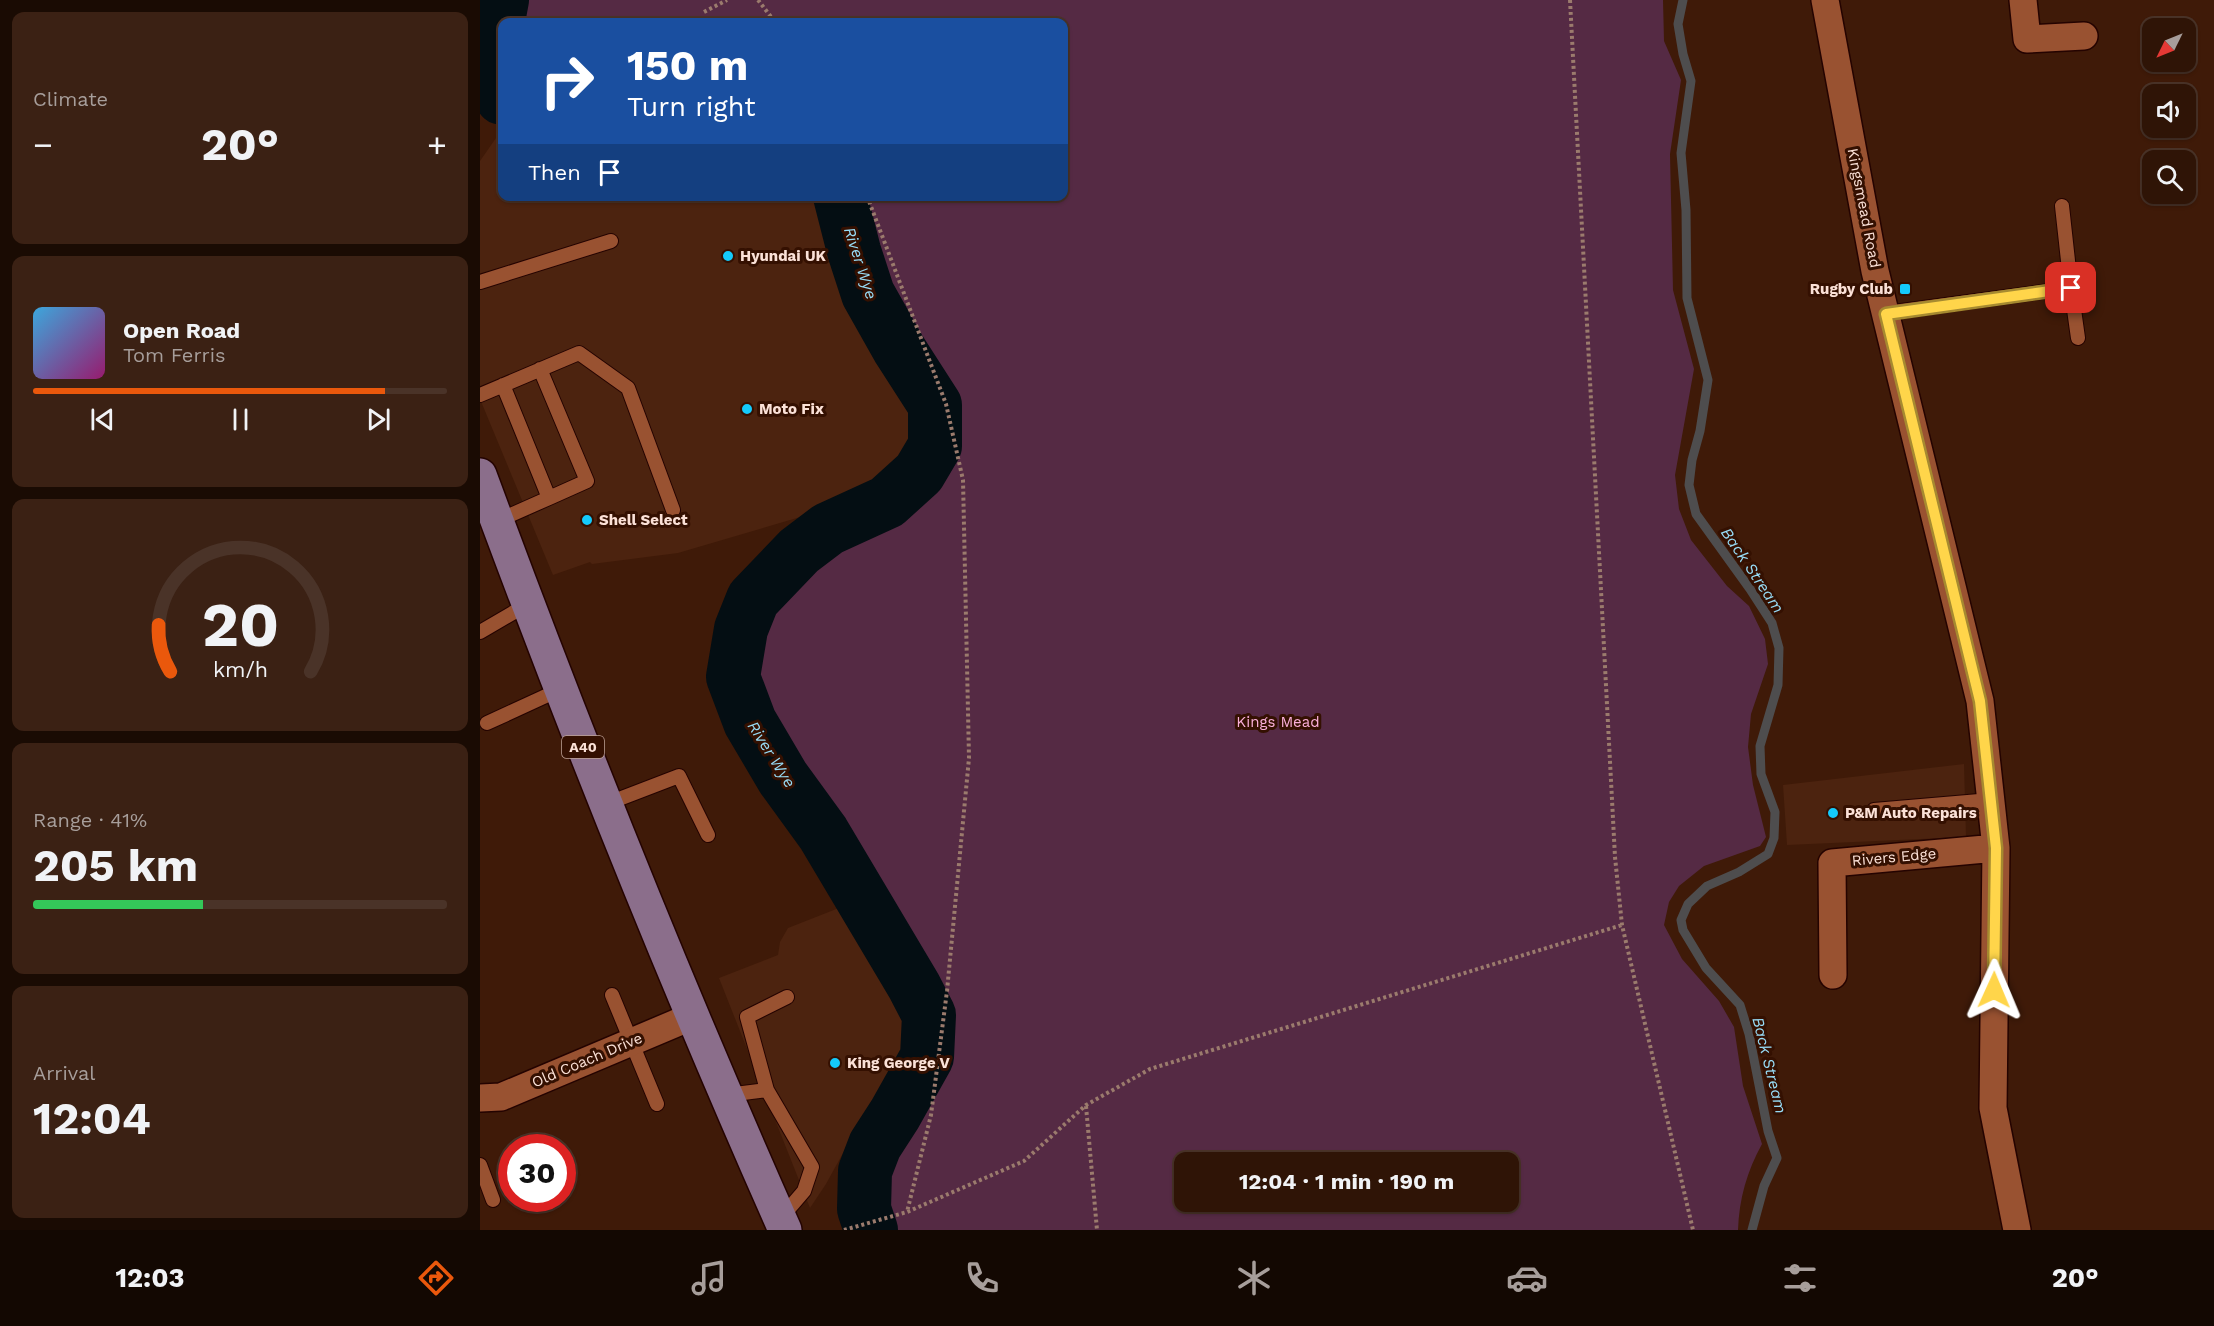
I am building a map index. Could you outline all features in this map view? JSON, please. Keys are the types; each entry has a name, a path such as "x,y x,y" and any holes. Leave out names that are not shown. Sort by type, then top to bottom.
{"main road":[{"name":"A40","path":"480,476 606,804 782,1224"}],"street":[{"name":"Kingsmead Road","path":"1825,0 1875,271 1980,701 1996,848 1993,1108 2017,1230"},
{"path":"2023,0 2027,39 2084,36"},
{"name":"Rivers Edge","path":"1833,975 1832,863 1996,848"},
{"name":"Old Coach Drive","path":"480,1098 501,1097 693,1016"}],"lane":[{"path":"2062,206 2078,338"},
{"path":"480,282 611,242"},
{"path":"1886,314 2071,288"},
{"path":"480,395 579,353 628,388 673,510"},
{"path":"497,521 587,481 540,369"},
{"path":"503,385 549,498"},
{"path":"480,632 528,604"},
{"path":"487,723 561,689"},
{"path":"606,804 680,776 708,835"},
{"path":"1874,810 1991,800"},
{"path":"612,995 657,1104"},
{"path":"782,1224 804,1191 812,1167 767,1090 747,1017 787,997"},
{"path":"727,1095 767,1090"},
{"path":"480,1165 493,1200"}],"path":[{"path":"704,12 727,0"},
{"path":"758,0 773,18"},
{"path":"1570,0 1615,845 1622,925 1694,1230"},
{"path":"869,201 946,404 963,480 969,758 947,991 931,1115 907,1212"},
{"path":"844,1230 907,1212 1024,1161 1086,1105 1150,1069 1622,925"},
{"path":"1086,1105 1097,1230"}],"shaded area":[{"path":"496,138 498,139 498,201 820,201 847,293 870,338 880,349 913,406 916,424 913,440 906,455 894,468 860,490 839,502 807,515 678,553 592,564 590,562 553,575 480,399 480,161"},
{"path":"1964,764 1966,837 1787,845 1783,785"},
{"path":"844,906 892,975 899,990 909,1033 906,1054 898,1079 878,1110 854,1133 810,1208 719,978 778,955 780,942 788,928"}],"green space":[{"name":"Kings Mead","path":"510,0 1663,0 1664,41 1681,80 1670,154 1673,290 1694,369 1675,475 1679,509 1691,540 1727,586 1749,606 1765,639 1768,664 1751,714 1748,747 1753,785 1766,837 1760,846 1704,866 1679,886 1669,902 1664,925 1682,959 1719,1001 1734,1027 1743,1086 1762,1144 1745,1186 1738,1230 884,1230 873,1192 879,1165 887,1146 934,1074 942,1038 936,1002 887,909 774,752 749,702 744,666 755,634 786,585 821,548 911,498 933,465 944,434 936,393 884,309 861,248 849,201 1068,201 1068,18 505,18 505,13"}],"waterway":[{"name":"River Wye","path":"499,18 502,0"},
{"name":"Back Stream","path":"1683,0 1678,24 1691,81 1681,153 1686,210 1687,298 1708,380 1689,485 1696,514 1772,623 1779,648 1778,685 1760,746 1761,774 1775,812 1774,838 1768,854 1739,872 1707,886 1688,904 1681,920 1683,930 1706,968 1740,1005 1749,1034 1768,1131 1777,1158 1764,1186 1752,1230"},
{"name":"River Wye","path":"498,24 498,70"},
{"name":"River Wye","path":"841,201 868,294 899,349 935,405 935,446 919,473 887,502 828,529 799,551 753,599 741,629 733,677 750,722 783,778 823,833 929,1015 927,1057 875,1145 865,1171 864,1209 871,1230"}],"place":[{"name":"Hyundai UK","path":"728,256"},
{"name":"Rugby Club","path":"1905,289"},
{"name":"Moto Fix","path":"747,409"},
{"name":"Shell Select","path":"587,520"},
{"name":"P&M Auto Repairs","path":"1833,813"},
{"name":"King George V","path":"835,1063"}],"route":[{"path":"1994,990 1996,848 1980,701 1886,314 2071,288"}]}
